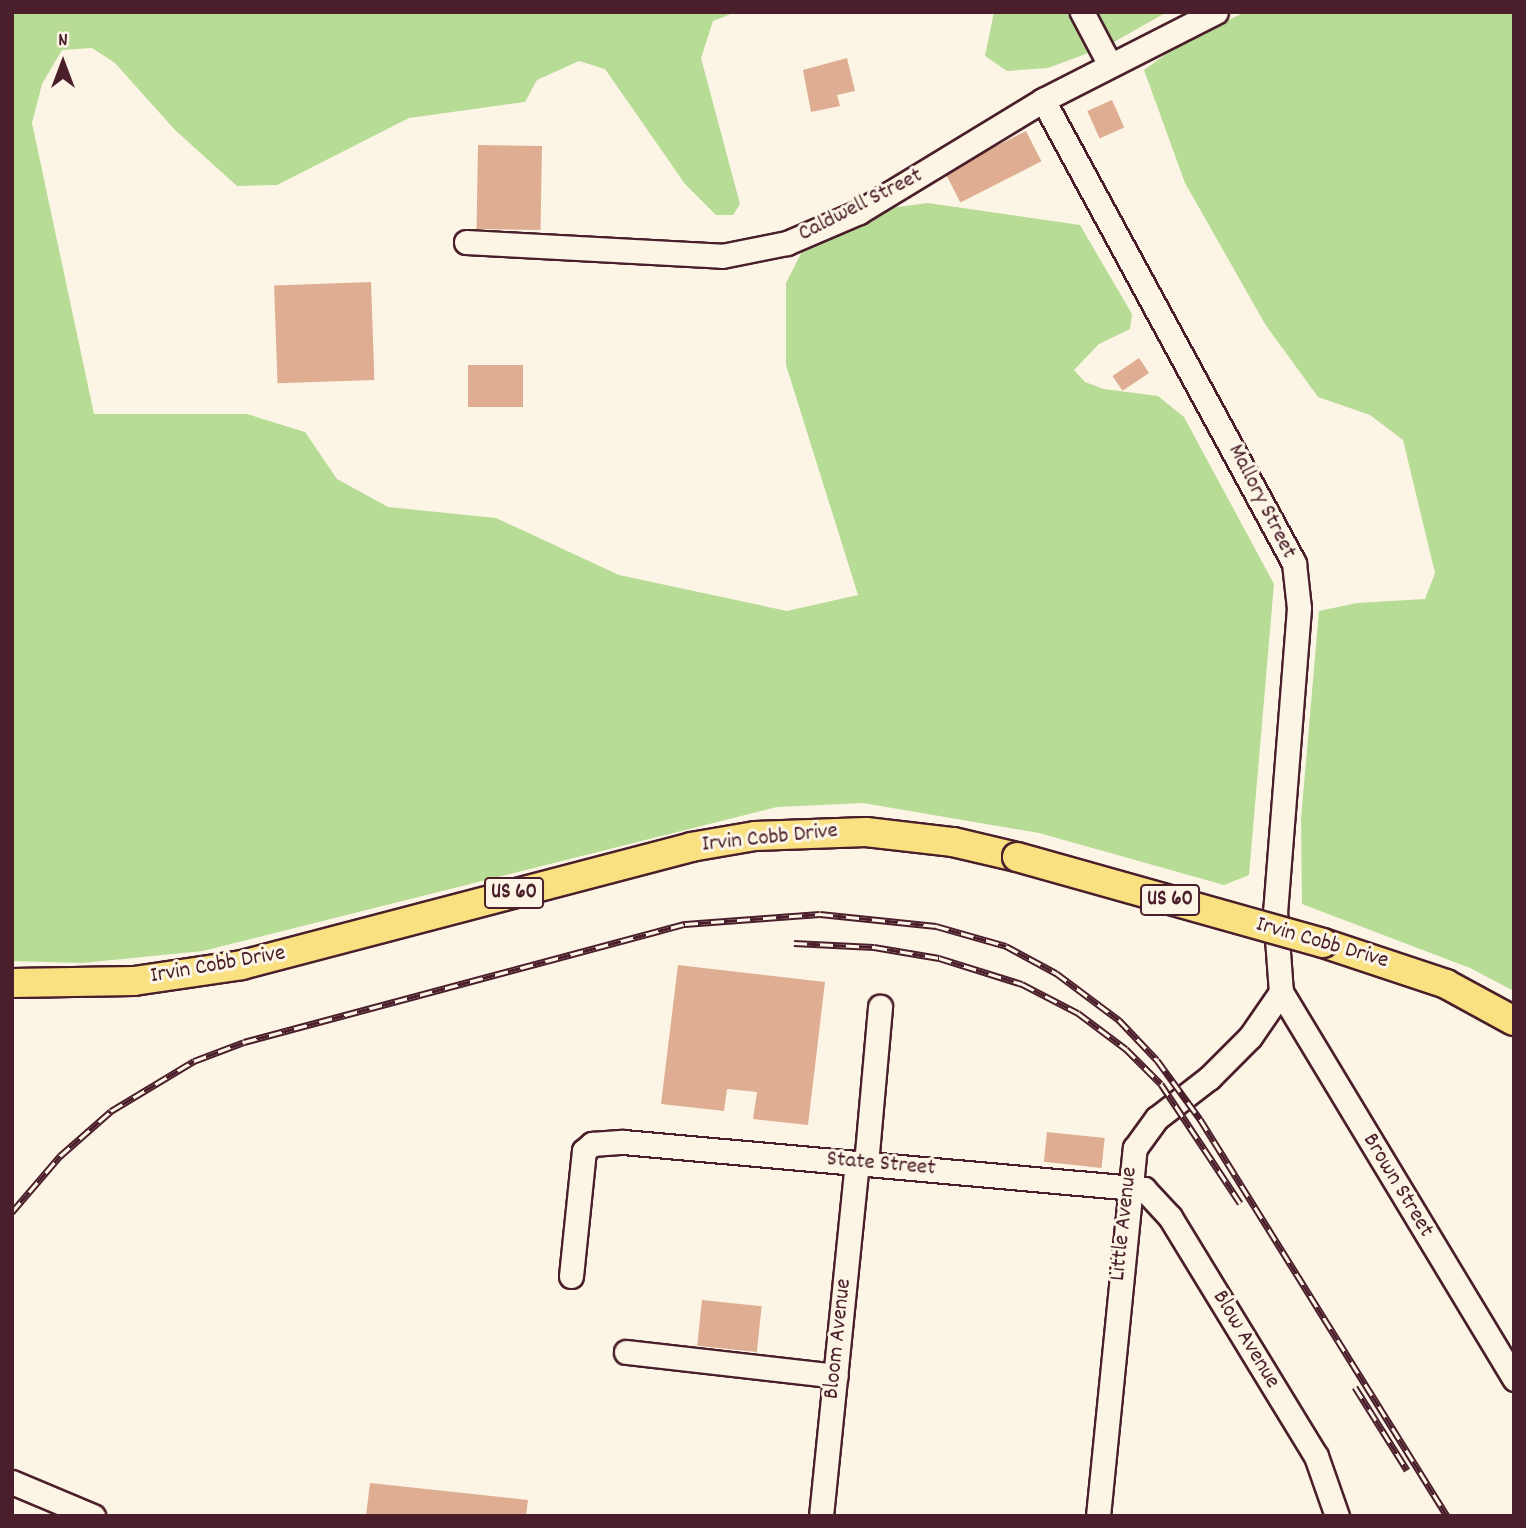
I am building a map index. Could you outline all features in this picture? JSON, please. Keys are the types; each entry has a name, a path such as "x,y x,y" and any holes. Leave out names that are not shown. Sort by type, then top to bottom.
{"main road":[{"name":"Irvin Cobb Drive","path":"13,984 134,981 242,965 677,850 755,836 866,832 953,842 1017,857 1323,943 1446,984 1514,1021"}],"street":[{"path":"1082,12 1110,65"},
{"name":"Caldwell Street","path":"466,242 722,256 787,243 859,212 1043,100 1216,12"},
{"name":"Mallory Street","path":"1043,100 1294,563 1299,608 1275,911 1281,992"},
{"name":"Little Avenue","path":"1098,1516 1127,1186 1135,1148 1144,1133 1250,1037 1281,992"},
{"name":"Brown Street","path":"1281,992 1514,1379"},
{"name":"Bloom Avenue","path":"821,1516 880,1007"},
{"name":"State Street","path":"571,1276 584,1151 592,1144 634,1143 1127,1186"},
{"name":"Blow Avenue","path":"1127,1186 1155,1196 1170,1217 1316,1456 1337,1516"},
{"path":"626,1352 836,1376"},
{"path":"12,1482 93,1516"}],"green space":[{"path":"12,12 736,12 713,21 701,58 740,204 733,215 716,215 685,184 605,69 579,61 537,80 525,102 409,118 277,185 237,186 175,130 115,63 92,48 62,50 42,84 32,123 94,414 247,414 305,432 337,479 388,507 496,518 619,575 787,611 858,595 786,365 786,283 808,240 882,209 928,203 1080,225 1132,314 1130,329 1099,344 1074,370 1085,382 1104,389 1158,396 1184,417 1274,584 1249,875 1224,885 1039,833 863,803 777,807 203,951 82,963 12,961"},
{"path":"994,12 1167,12 1107,46 1048,68 1007,71 985,56"},
{"path":"1245,12 1514,12 1514,991 1470,968 1302,904 1301,819 1319,611 1357,603 1425,599 1435,573 1403,440 1370,415 1318,397 1265,324 1185,183 1144,70 1180,44"}],"building":[{"path":"847,58 855,91 837,95 840,106 811,112 803,70"},
{"path":"1112,100 1124,127 1100,138 1087,111"},
{"path":"1026,131 1041,161 960,203 945,172"},
{"path":"478,145 542,146 541,230 477,229"},
{"path":"371,282 374,380 277,383 274,285"},
{"path":"1139,358 1149,373 1123,391 1112,376"},
{"path":"468,365 523,365 523,407 468,407"},
{"path":"678,965 825,982 808,1125 753,1119 757,1092 727,1089 724,1111 661,1104"},
{"path":"1047,1132 1105,1138 1102,1168 1044,1162"},
{"path":"702,1300 762,1306 757,1352 697,1346"},
{"path":"370,1483 528,1500 526,1516 366,1516"}],"railway":[{"path":"12,1212 60,1156 111,1111 194,1061 244,1042 685,924 820,914 936,926 1006,946 1056,973 1119,1020 1157,1060 1200,1119 1447,1516"},
{"path":"794,943 874,947 939,958 1022,984 1078,1013 1126,1049 1161,1084 1240,1203"},
{"path":"1355,1387 1407,1470"}]}
